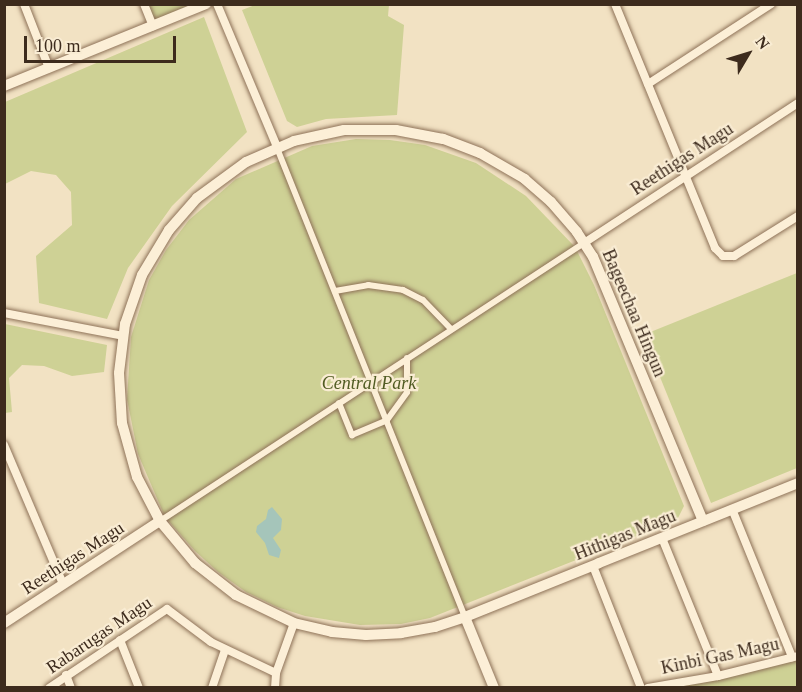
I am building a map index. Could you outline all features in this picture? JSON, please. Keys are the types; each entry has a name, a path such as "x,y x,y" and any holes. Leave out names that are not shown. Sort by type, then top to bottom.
{"street":[{"path":"24,4 49,68"},
{"path":"144,4 153,26"},
{"path":"4,86 206,4"},
{"path":"218,4 387,420 491,687"},
{"path":"615,4 711,241 723,256 739,254 798,216"},
{"path":"648,84 771,4"},
{"name":"Reethigas Magu","path":"584,243 798,103"},
{"name":"Bageechaa Hingun","path":"465,617 418,631 384,635 332,632 294,623 250,604 221,585 183,550 160,520 137,477 124,434 119,392 123,336 142,275 169,230 213,184 246,162 277,147 310,136 362,128 414,132 447,140 480,153 525,179 551,202 584,243 606,284 703,521"},
{"path":"160,520 584,243"},
{"path":"335,291 368,285 403,290 423,300 451,329"},
{"path":"4,313 123,336"},
{"path":"339,403 352,435 387,420 407,393 407,358"},
{"path":"4,445 63,584"},
{"name":"Hithigas Magu","path":"465,617 798,483"},
{"path":"732,509 795,656"},
{"name":"Reethigas Magu","path":"4,623 160,520"},
{"path":"662,538 718,676"},
{"path":"593,566 641,687"},
{"name":"Rabarugas Magu","path":"49,687 167,609 225,650"},
{"path":"275,687 276,673 294,623"},
{"path":"120,640 139,687"},
{"path":"212,687 225,650 276,673"},
{"name":"Kinbi Gas Magu","path":"648,687 718,676 795,656"},
{"path":"66,675 71,687"}],"green space":[{"path":"144,5 205,5 153,26"},
{"path":"255,5 389,5 388,16 404,25 397,115 326,119 297,127 287,121 242,10"},
{"path":"204,17 247,132 172,206 128,268 107,319 39,303 36,256 72,225 71,192 56,175 31,171 5,184 5,102"},
{"name":"Central Park","path":"356,139 390,140 425,145 476,163 526,196 575,247 594,285 684,506 677,520 430,618 401,624 360,625 305,616 277,607 246,592 218,572 195,551 165,517 138,454 127,399 131,337 149,280 166,250 189,220 236,179 312,146"},
{"path":"797,273 797,468 711,503 643,335"},
{"path":"5,324 107,345 104,372 72,376 44,366 22,365 9,378 12,412 5,413"},
{"path":"797,656 797,687 676,688 675,683"}],"water":[{"path":"272,507 282,519 281,530 273,538 281,550 279,558 269,555 265,543 256,532 257,526 266,519 268,510"}]}
